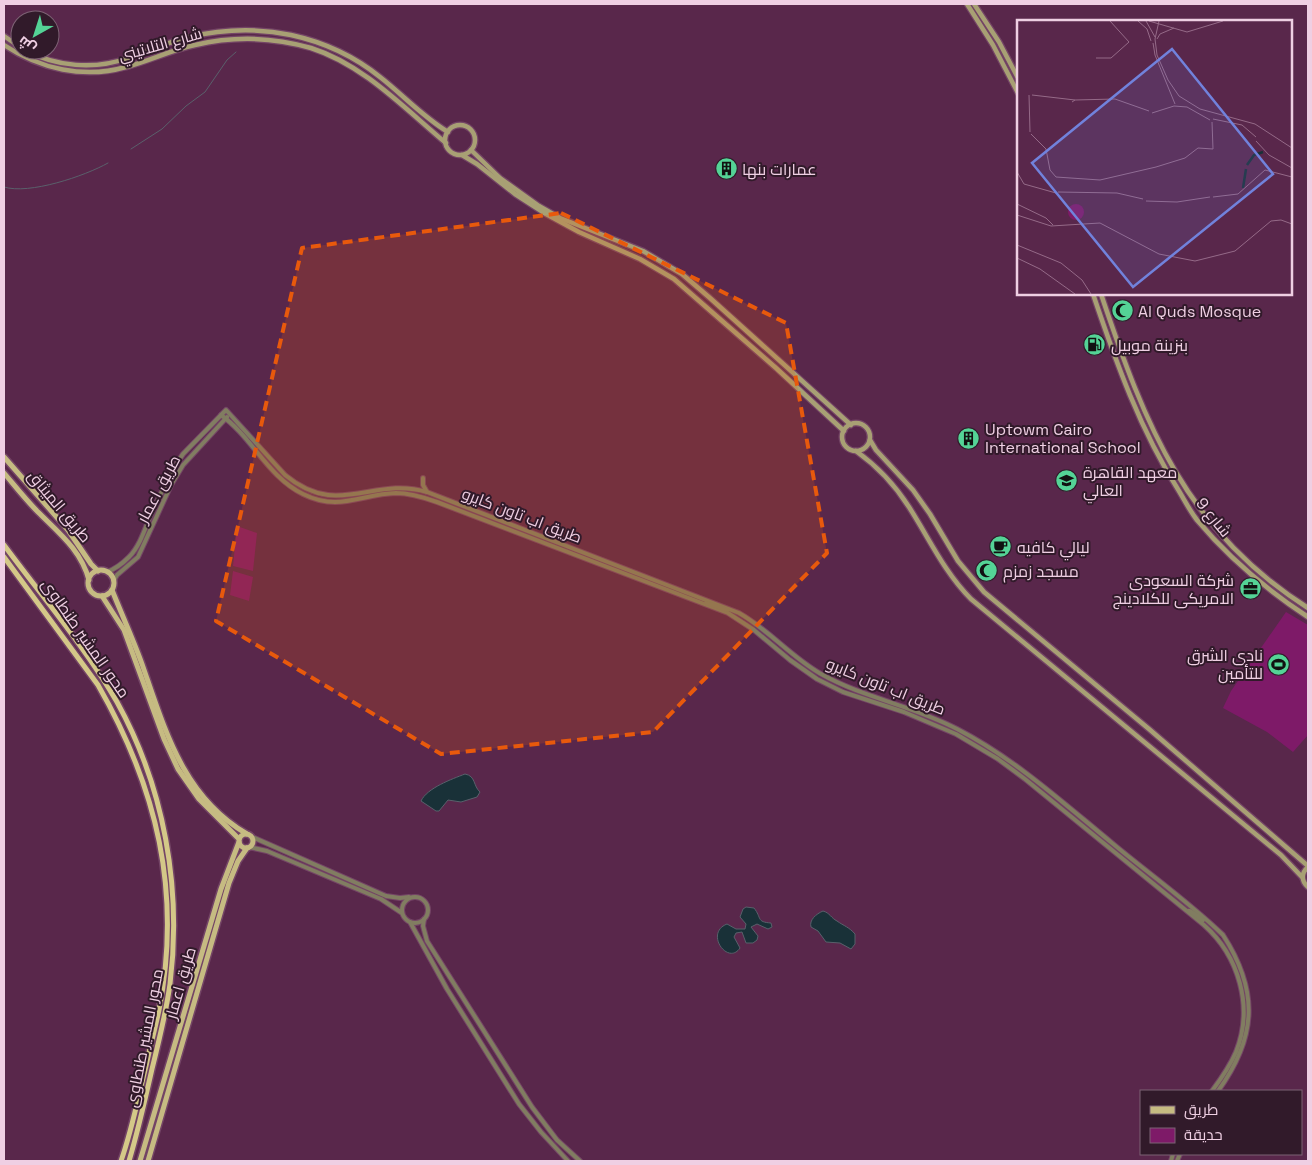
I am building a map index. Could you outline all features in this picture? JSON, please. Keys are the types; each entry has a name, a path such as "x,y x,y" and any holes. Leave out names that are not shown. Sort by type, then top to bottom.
{"highway":[{"name":"محور المشير طنطاوى","path":"4,545 92,664 130,727 153,788 165,837 173,895 173,949 170,985 150,1079 129,1161"},
{"name":"محور المشير طنطاوى","path":"4,557 98,685 110,706 141,773 160,841 167,913 163,985 132,1126 121,1161"}],"main road":[{"path":"967,4 1001,59 1017,91"},
{"path":"974,4 995,36 1017,76"},
{"name":"شارع التلاتيني","path":"50,60 90,65 127,59 178,40 212,33 246,30 292,35 329,47 362,64 380,76 448,132"},
{"name":"شارع التلاتيني","path":"4,45 39,63 64,70 89,72 128,67 182,48 219,40 257,39 295,44 330,56 358,70 446,144"},
{"path":"462,155 474,147 475,138 471,130 457,126 448,132 446,144 452,152 462,155 477,164 515,194 540,210 579,232 649,263 674,279 844,430"},
{"path":"471,150 511,186 539,206 560,218 643,251 682,274 851,425"},
{"name":"شارع 9","path":"1093,295 1125,385 1145,430 1164,468 1197,520 1250,574 1308,617"},
{"name":"شارع 9","path":"1101,295 1130,378 1151,427 1170,464 1188,493 1209,521 1243,557 1278,587 1308,608"},
{"path":"1302,877 1308,866 1149,729 984,592 958,561 930,514 913,490 876,450 870,440 870,434 864,426 851,425 844,430 844,442 850,449 856,451 877,467 896,489 913,513 944,567 971,599 1281,855 1302,877 1308,887"},
{"path":"856,451 865,448 870,440"},
{"name":"طريق الميثاق","path":"4,457 68,530 91,564 98,571"},
{"name":"طريق الميثاق","path":"4,473 37,511 68,541 80,558 88,580"},
{"path":"98,571 93,573 88,580 88,586 92,593 102,596 112,590 115,578 107,572"},
{"name":"طريق اعمار","path":"98,571 107,572"},
{"path":"102,596 121,623 164,739 178,769 199,799 243,847 248,847 252,842 249,835 230,823 211,806 194,786 179,762 168,738 112,590"},
{"path":"239,841 242,835 249,835"},
{"name":"طريق اعمار","path":"140,1161 216,907 239,841"},
{"name":"طريق اعمار","path":"148,1161 229,882 236,865 248,847"}],"street":[{"name":"طريق اب تاون كايرو","path":"226,410 280,470 305,488 333,496 352,495 392,488 416,489 580,550 740,612 796,658 832,680 932,717 1002,755 1029,775 1223,935 1236,956 1243,974 1249,1004 1246,1035 1240,1056 1219,1090"},
{"name":"طريق اعمار","path":"107,572 114,570 130,556 138,545 166,482 178,462 226,410"},
{"name":"طريق اعمار","path":"115,578 138,557 171,485 188,458 231,414"},
{"name":"طريق اب تاون كايرو","path":"220,416 226,419 276,474 293,489 302,494 321,501 342,503 394,493 414,495 669,590 737,618 802,669 843,692 904,712 956,734 998,759 1212,932 1229,955 1236,969 1240,984 1243,1004 1242,1030 1236,1051 1226,1072 1213,1090"},
{"path":"251,445 255,440"},
{"path":"266,462 271,458"},
{"path":"276,474 280,470"},
{"path":"422,478 427,492"},
{"path":"394,493 416,489"},
{"path":"437,502 440,500 439,497"},
{"path":"516,533 533,535 534,533"},
{"path":"561,549 561,546 580,550"},
{"path":"114,570 115,578"},
{"path":"669,590 676,590 686,594 688,593 687,591"},
{"path":"706,605 707,603 740,612"},
{"path":"765,639 769,635"},
{"path":"843,692 863,696 868,694"},
{"path":"956,734 972,738"},
{"path":"249,835 386,896 400,898 418,896 426,903 428,910 423,926 425,937 451,981 538,1116 558,1140 580,1161"},
{"path":"248,847 267,851 372,895 402,913 406,920 410,922 471,1028 527,1114 548,1141 568,1161"},
{"path":"1155,886 1174,897 1177,896"},
{"path":"402,913 403,903 409,897"},
{"path":"1187,912 1190,911 1209,922"},
{"path":"410,922 418,923 424,919"},
{"path":"444,984 451,981"},
{"path":"1243,1004 1249,1004"},
{"path":"471,1028 478,1024"}],"highlighted area":[{"path":"561,213 786,323 827,553 653,732 441,754 216,621 302,248"}],"green space":[{"path":"237,526 257,533 253,571 233,566"},
{"path":"233,571 253,577 249,601 230,595"},
{"name":"نادى الشرق للتأمين","path":"1286,612 1308,625 1308,735 1293,752 1267,732 1223,708 1231,691"}],"water":[{"path":"465,774 473,779 480,792 477,797 461,802 448,800 439,811 421,801 434,788"},
{"path":"746,907 754,908 761,920 771,923 772,927 768,929 757,924 751,927 758,936 757,940 753,943 746,943 742,932 736,933 734,937 740,948 735,953 725,951 720,946 718,940 720,928 727,924 736,929 745,929 746,924 740,917 743,909"},
{"path":"823,911 855,934 855,944 851,949 840,943 826,942 818,931 811,927 811,922 814,918"}],"waterway":[{"path":"131,149 162,129 186,106 205,92 227,60 236,52"},
{"path":"4,187 15,189 57,183 108,163"}],"place":[{"name":"عمارات بنها","path":"726,169"},
{"name":"Al Quds Mosque","path":"1122,311"},
{"name":"بنزينة موبيل","path":"1095,345"},
{"name":"Uptowm Cairo International School","path":"969,438"},
{"name":"معهد القاهرة العالي","path":"1067,481"},
{"name":"ليالي كافيه","path":"1001,547"},
{"name":"مسجد زمزم","path":"987,571"},
{"name":"شركة السعودى الامريكى للكلادينج","path":"1250,589"},
{"name":"نادى الشرق للتأمين","path":"1279,664"}]}
